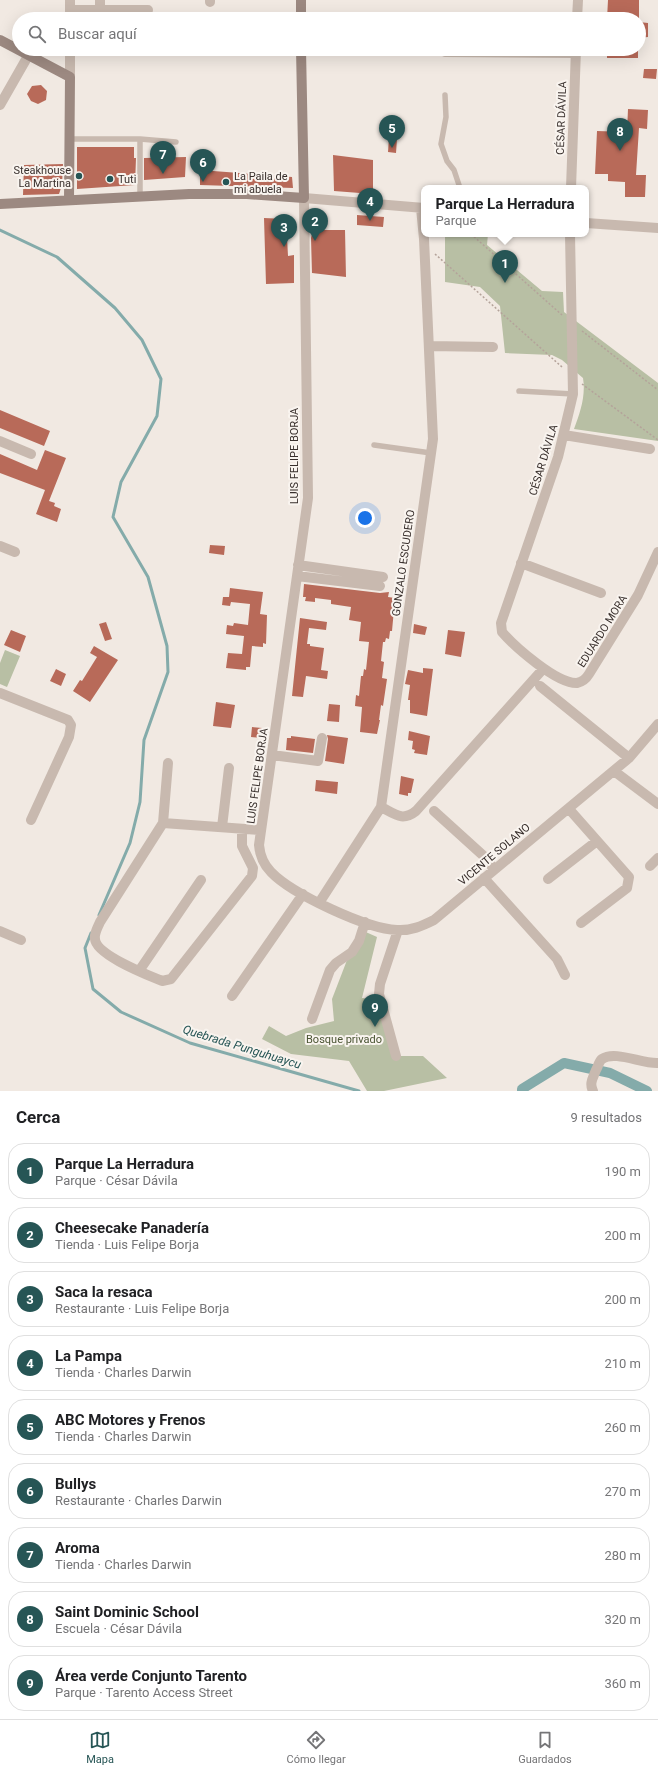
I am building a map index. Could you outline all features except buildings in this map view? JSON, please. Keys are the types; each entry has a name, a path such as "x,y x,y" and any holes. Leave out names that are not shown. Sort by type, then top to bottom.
{"street":[{"path":"70,0 70,12"},
{"path":"100,0 100,11"},
{"path":"300,0 301,12"},
{"path":"577,12 578,0"},
{"path":"92,12 148,10"},
{"path":"0,40 12,47"},
{"path":"0,105 28,56 70,77"},
{"path":"69,200 70,56"},
{"name":"LUIS FELIPE BORJA","path":"301,56 308,498 259,845 260,856 272,873 283,882 319,903"},
{"name":"CÉSAR DÁVILA","path":"571,185 575,56"},
{"path":"0,204 188,194 247,194 421,208"},
{"path":"589,223 658,228"},
{"name":"GONZALO ESCUDERO","path":"319,903 381,807 433,439 424,237"},
{"name":"CÉSAR DÁVILA","path":"543,669 502,632 501,623 558,457 573,394 570,237"},
{"path":"429,346 493,347"},
{"path":"564,435 650,449"},
{"path":"0,441 31,454"},
{"path":"0,546 15,552"},
{"name":"EDUARDO MORA","path":"543,669 562,679 572,682 577,683 586,678 638,595 658,552"},
{"path":"521,564 601,592"},
{"path":"297,576 382,581 298,565"},
{"path":"381,807 401,818 407,817 416,811 543,669"},
{"path":"540,686 629,758"},
{"path":"0,693 68,720 71,725 69,737 31,820"},
{"name":"VICENTE SOLANO","path":"319,903 365,922 398,930 417,928 434,920 629,758 658,724"},
{"path":"272,755 318,761 322,738"},
{"path":"168,763 163,823 100,922 96,932 95,940 97,945 105,953 162,982 171,979 252,876 253,868 242,846 242,829"},
{"path":"222,827 229,768"},
{"path":"614,771 658,804"},
{"path":"568,809 629,877 629,882 626,888 581,923"},
{"path":"434,810 484,856 494,870"},
{"path":"163,823 261,830"},
{"path":"548,880 597,841"},
{"path":"484,878 557,959 565,975"},
{"path":"140,971 201,880"},
{"path":"232,996 303,894"},
{"path":"312,1020 330,970 336,963 352,952 359,941 365,922"},
{"path":"396,1056 379,994 380,984 398,930"},
{"path":"0,931 21,940"},
{"path":"593,1091 591,1085 592,1080 601,1060 614,1056 650,1063 658,1063"}],"lane":[{"path":"445,95 446,117 441,144 448,161 454,170 459,185"},
{"path":"70,139 140,139 176,142"},
{"path":"140,139 140,196"},
{"path":"519,391 573,394"},
{"path":"374,446 431,453"}],"path":[{"path":"424,245 572,376 658,440"}],"green space":[{"path":"445,237 488,237 487,245 542,291 563,292 564,312 658,383 658,441 574,429 583,398 583,378 562,360 552,355 505,353 500,306 480,287 445,282"},
{"path":"5,650 20,656 7,687 0,684 0,663"},
{"name":"Bosque privado","path":"359,929 377,937 362,998 375,999 396,1056 423,1056 447,1078 384,1091 367,1091 349,1061 291,1054 262,1039 269,1026 286,1036 306,1028 334,1021 332,999"}],"waterway":[{"name":"Quebrada Punguhuaycu","path":"0,230 57,257 115,308 142,340 161,379 157,416 121,482 113,517 148,577 167,646 168,672 144,740 140,802 130,843 99,915"},
{"name":"Quebrada Punguhuaycu","path":"91,933 85,948 93,989 121,1012 190,1043 359,1091"},
{"path":"522,1091 522,1089 564,1063 610,1073 647,1091"}],"place":[{"name":"ABC Motores y Frenos","path":"392,148"},
{"name":"Saint Dominic School","path":"620,151"},
{"name":"Aroma","path":"163,174"},
{"name":"Steakhouse La Martina","path":"79,176"},
{"name":"Tuti","path":"110,179"},
{"name":"Bullys","path":"203,182"},
{"name":"La Paila de mi abuela","path":"226,182"},
{"name":"La Pampa","path":"370,221"},
{"name":"Cheesecake Panadería","path":"315,241"},
{"name":"Saca la resaca","path":"284,247"},
{"name":"Parque La Herradura","path":"505,283"},
{"name":"Área verde Conjunto Tarento","path":"375,1027"}]}
